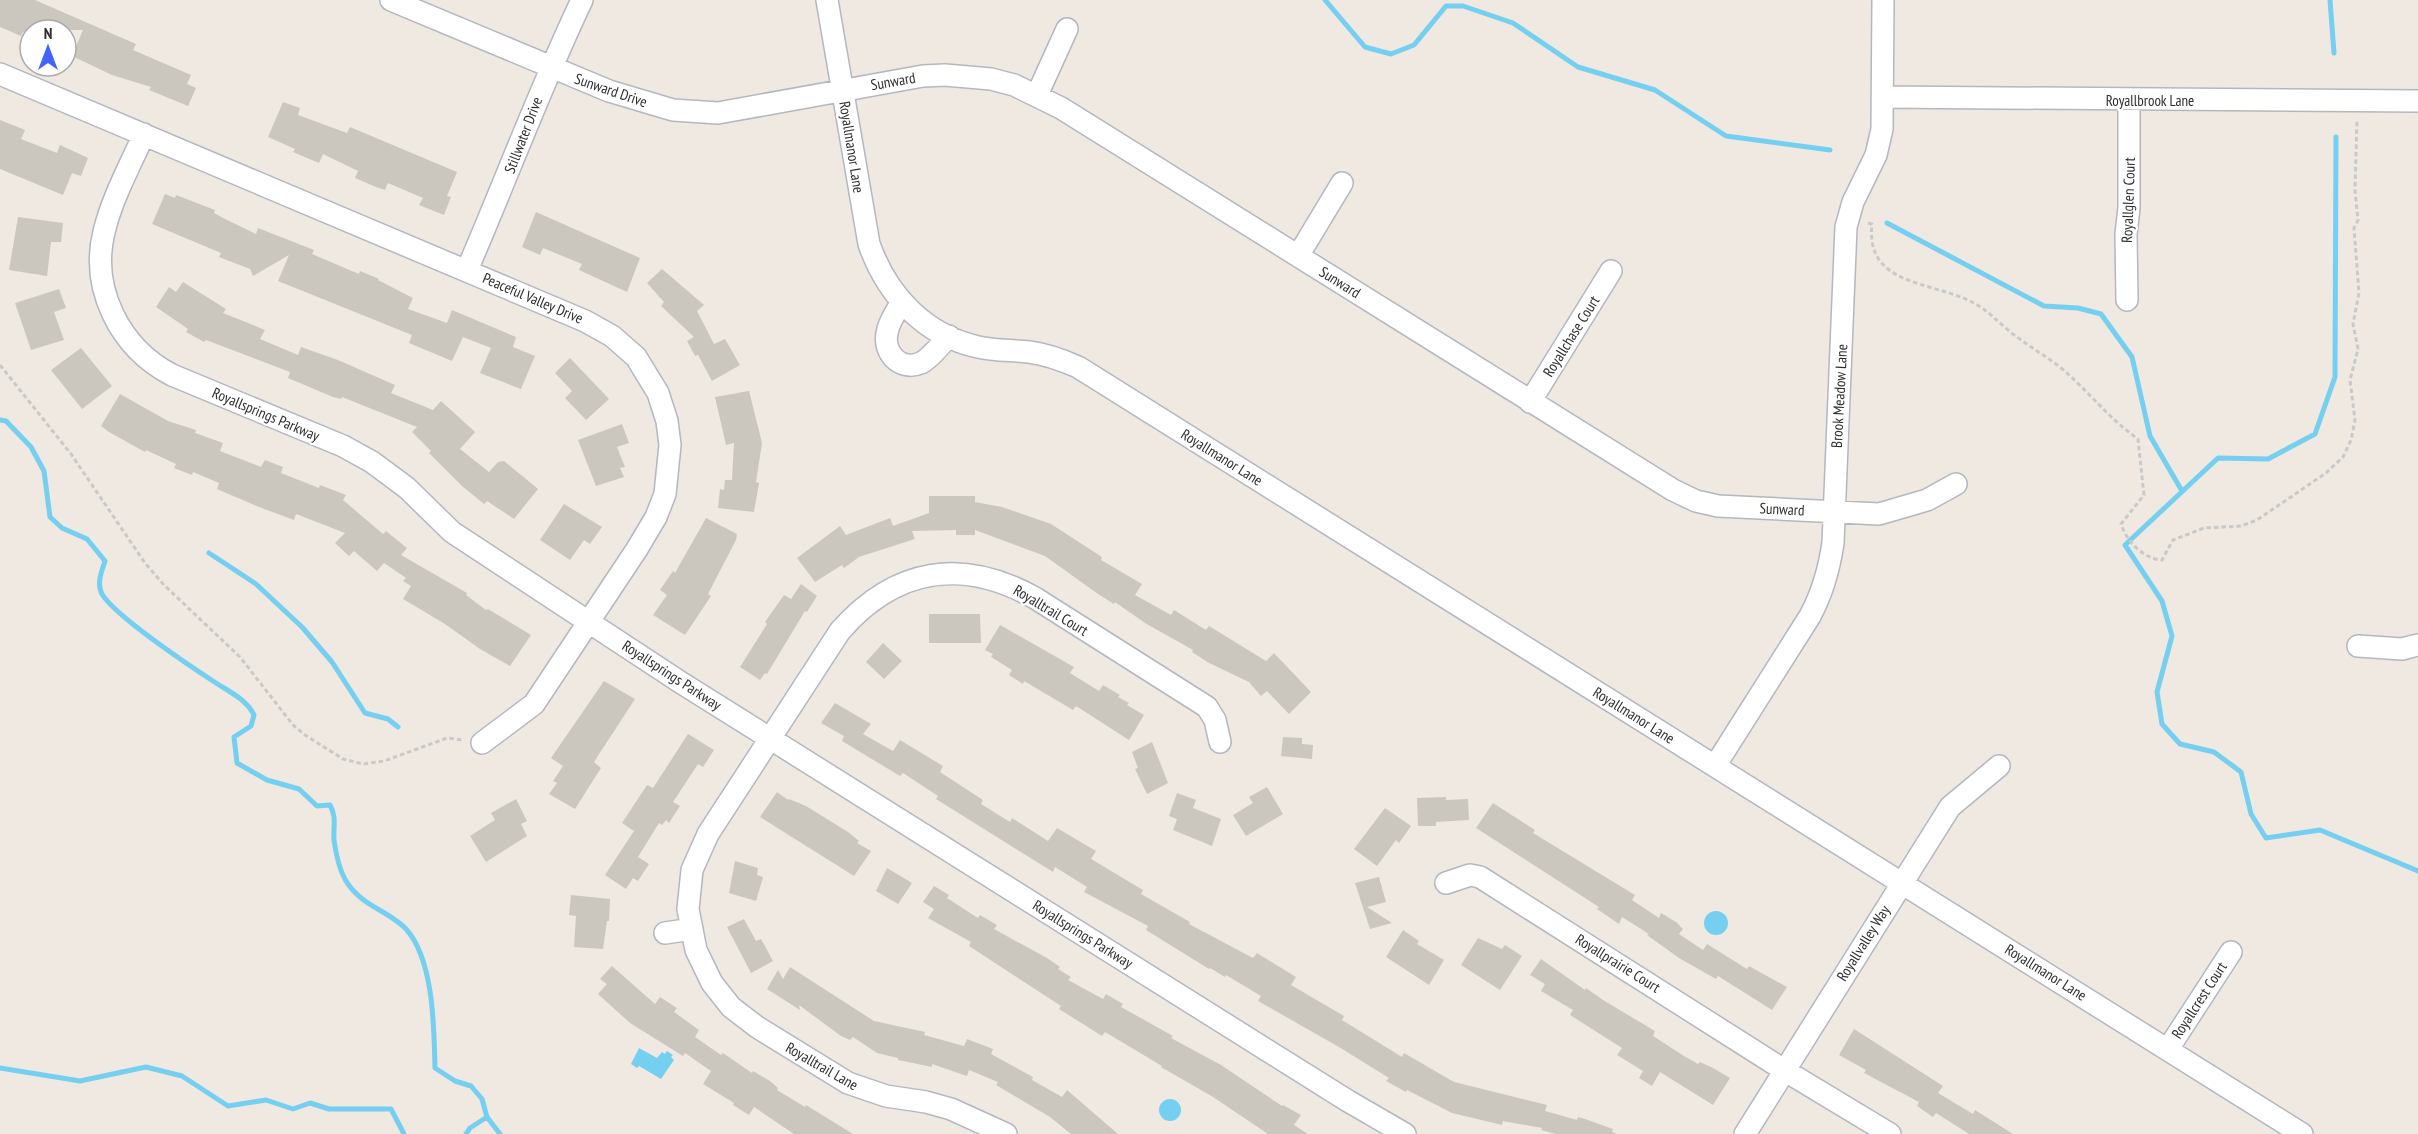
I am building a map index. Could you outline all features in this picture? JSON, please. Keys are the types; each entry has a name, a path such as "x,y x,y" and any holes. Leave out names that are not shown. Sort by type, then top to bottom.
{"street":[{"name":"Sunward Drive","path":"391,0 609,91 674,110 718,113 843,90"},
{"name":"Stillwater Drive","path":"467,270 508,175 550,68 582,0"},
{"name":"Royallmanor Lane","path":"827,0 869,244 884,281 901,303 932,328 979,347 1042,354 1078,367 2302,1134"},
{"name":"Brook Meadow Lane","path":"1715,766 1810,616 1823,592 1829,568 1833,543 1846,227 1853,202 1876,156 1882,129 1883,0"},
{"path":"1037,95 1067,28"},
{"name":"Peaceful Valley Drive","path":"0,74 585,321 608,333 636,357 648,374 661,400 667,421 670,445 665,494 656,517 534,704 482,743"},
{"name":"Sunward","path":"843,90 923,76 945,75 991,79 1014,85 1037,95 1530,402 1673,490 1696,501 1718,506 1879,514 1927,500 1956,484"},
{"name":"Royallbrook Lane","path":"1882,97 2418,101"},
{"name":"Royallglen Court","path":"2127,300 2129,99"},
{"name":"Royallsprings Parkway","path":"144,134 107,223 101,258 103,283 109,305 120,328 135,348 153,363 172,375 366,458 397,479 452,532 680,682 1405,1134"},
{"path":"1298,256 1342,183"},
{"name":"Royallchase Court","path":"1530,402 1611,271"},
{"path":"901,303 888,329 886,343 891,356 899,364 911,366 924,362 949,336"},
{"name":"Royalltrail Court","path":"769,738 840,631 861,608 885,591 911,580 954,574 982,576 1022,591 1190,696 1207,707 1215,720 1220,742"},
{"path":"2358,646 2402,649 2418,645"},
{"name":"Royalltrail Lane","path":"769,738 708,834 696,860 689,896 692,929 696,950 712,983 731,1007 757,1027 849,1083 886,1096 926,1102 951,1109 1006,1134"},
{"name":"Royallvalley Way","path":"1745,1134 1950,807 1999,766"},
{"name":"Royallprairie Court","path":"1446,883 1470,875 1480,877 1784,1070 1890,1134"},
{"path":"665,933 692,929"},
{"name":"Royallcrest Court","path":"2168,1049 2231,952"}],"path":[{"path":"1849,218 1872,224 1873,248 1878,261 1888,271 1954,293 1986,311 2026,344 2067,373 2106,413 2138,439 2144,495 2121,524 2123,531 2138,549 2148,557 2162,560 2174,540 2204,528 2241,526 2257,520 2337,465 2348,448 2355,420 2350,380 2358,349 2353,324 2359,293 2354,228 2358,220 2355,190 2358,153 2357,101"},
{"path":"0,365 71,454 145,563 164,585 240,657 293,725 305,735 343,759 363,764 384,761 447,738 482,743"}],"water":[{"path":"1716,911 1721,912 1727,918 1727,928 1721,934 1716,935 1711,934 1705,928 1704,923 1705,918 1711,912"},
{"path":"639,1048 657,1058 662,1052 665,1054 667,1051 673,1055 671,1057 674,1060 661,1079 631,1064"},
{"path":"1170,1099 1178,1102 1181,1110 1178,1118 1170,1121 1162,1118 1159,1110 1162,1102"}],"building":[{"path":"0,0 35,0 76,18 18,18 18,35 0,27"},
{"path":"78,19 136,44 133,50 191,75 187,84 196,88 188,106 149,90 151,87 112,75 78,59 78,42 83,30 78,30"},
{"path":"283,102 300,108 298,115 347,133 350,127 457,172 447,196 451,197 444,215 419,205 423,198 388,183 385,190 376,187 355,178 358,171 323,154 319,163 293,152 295,149 268,137"},
{"path":"0,120 25,130 21,139 57,153 60,145 88,158 81,176 72,173 63,195 0,169"},
{"path":"165,194 175,198 176,195 215,210 214,213 256,234 258,228 314,250 312,254 359,274 360,271 379,279 413,298 408,309 447,323 452,310 516,337 513,347 535,356 521,389 480,373 491,348 463,337 452,361 409,343 412,335 278,281 289,255 253,276 250,269 219,257 221,253 152,224"},
{"path":"536,212 640,258 627,292 579,270 582,264 543,248 540,255 522,247"},
{"path":"18,217 63,223 61,242 51,242 47,276 9,270"},
{"path":"662,269 704,305 697,311 714,344 725,339 740,365 712,381 698,355 695,356 687,341 694,337 661,306 664,302 647,283"},
{"path":"183,282 226,309 223,313 265,330 260,339 298,355 301,347 338,360 395,385 391,393 433,410 441,401 475,432 460,449 489,472 498,462 504,461 538,489 514,519 487,501 484,504 462,486 412,432 417,427 342,397 341,399 333,397 288,378 290,372 206,340 204,342 186,332 188,329 156,307 169,287 176,292"},
{"path":"59,289 66,308 54,312 64,340 31,350 15,303"},
{"path":"81,348 112,386 82,409 51,370"},
{"path":"570,358 609,399 586,420 565,398 572,391 555,373"},
{"path":"749,391 762,443 754,512 718,508 720,489 724,490 725,480 732,480 734,443 726,445 715,397"},
{"path":"120,394 168,421 196,430 195,433 223,443 220,451 261,467 265,460 283,467 281,473 319,488 320,485 346,495 343,500 383,534 386,531 407,548 401,555 467,593 466,595 486,610 488,609 531,635 510,666 403,599 411,586 403,581 406,578 384,563 377,571 354,551 349,556 335,543 345,533 296,514 294,520 259,507 217,489 219,483 193,472 192,475 174,468 176,464 146,450 145,452 109,432 101,426"},
{"path":"622,424 629,443 617,447 625,467 620,468 624,477 596,486 578,440"},
{"path":"929,496 975,496 975,502 1002,507 1051,524 1102,557 1101,560 1142,584 1135,595 1171,615 1174,610 1206,630 1209,626 1266,661 1274,653 1311,692 1289,714 1267,691 1261,696 1249,682 1209,663 1192,652 1193,650 1098,594 1045,556 975,530 975,535 956,535 956,530 912,531 915,539 859,557 844,568 842,565 815,582 797,558 840,526 846,535 890,518 893,526 929,513"},
{"path":"564,504 602,527 590,544 584,540 570,560 540,540"},
{"path":"706,518 737,534 736,540 708,594 711,596 685,635 653,615 667,595 660,590 673,571 675,573"},
{"path":"801,584 817,596 807,612 805,611 767,674 765,673 760,680 740,667 767,624 765,622 784,595 791,599"},
{"path":"929,614 980,614 981,643 929,643"},
{"path":"1000,625 1074,667 1070,673 1099,691 1103,685 1120,695 1118,697 1129,703 1127,705 1144,715 1129,740 1076,706 1073,710 1024,681 1023,684 1009,675 1012,670 991,657 993,654 985,650"},
{"path":"883,643 902,661 884,679 866,662"},
{"path":"604,681 635,699 594,762 601,768 575,809 549,794 557,783 553,781 563,766 551,758"},
{"path":"835,703 871,724 863,734 893,751 900,740 943,766 940,772 983,800 981,804 1010,822 1012,818 1048,841 1057,828 1096,851 1091,859 1143,890 1141,894 1190,922 1189,924 1253,958 1257,953 1296,977 1291,985 1344,1016 1342,1020 1402,1057 1404,1053 1454,1082 1547,1105 1545,1111 1577,1120 1578,1117 1585,1119 1613,1129 1612,1132 1617,1134 1556,1134 1541,1130 1542,1128 1503,1121 1502,1125 1452,1113 1386,1081 1389,1078 1258,1001 1261,996 1226,975 1225,977 1209,969 1146,930 1148,926 1084,892 1087,887 1055,867 1053,872 936,799 938,796 903,773 900,776 842,741 844,736 821,723"},
{"path":"688,734 714,750 703,767 698,764 673,802 680,806 669,823 666,820 662,825 659,823 638,857 649,864 638,881 633,878 626,889 605,875 634,831 622,823 647,785 653,788"},
{"path":"1283,737 1302,738 1302,744 1313,745 1312,759 1281,756"},
{"path":"1152,742 1168,783 1147,794 1135,769 1138,768 1132,752"},
{"path":"1267,787 1283,814 1246,836 1233,815 1253,803 1249,797"},
{"path":"777,792 788,800 806,806 848,832 859,841 857,843 871,851 854,876 760,817"},
{"path":"1177,793 1196,800 1193,808 1221,819 1212,846 1173,830 1177,819 1169,816"},
{"path":"1446,797 1446,800 1468,799 1469,820 1436,822 1436,826 1418,826 1417,798"},
{"path":"516,799 527,821 521,824 527,836 486,862 470,836 495,820 491,813"},
{"path":"1493,803 1535,830 1533,833 1635,895 1632,900 1659,918 1661,913 1676,922 1683,929 1679,934 1703,950 1707,944 1747,969 1749,966 1787,987 1772,1010 1718,976 1716,979 1679,958 1647,935 1649,934 1622,917 1619,924 1597,909 1599,907 1476,828"},
{"path":"1385,808 1411,826 1399,843 1396,840 1377,866 1354,849"},
{"path":"735,861 758,868 757,875 763,877 756,901 729,893"},
{"path":"887,868 912,883 898,904 876,891"},
{"path":"1379,877 1386,902 1367,907 1392,923 1370,929 1355,883"},
{"path":"934,886 949,895 947,898 978,918 980,915 997,925 994,929 1060,967 1058,969 1071,977 1068,980 1103,999 1106,994 1123,1004 1121,1007 1221,1065 1282,1106 1301,1115 1294,1125 1308,1134 1268,1134 1162,1066 1105,1032 1102,1036 1059,1009 1061,1006 969,946 971,942 928,918 934,909 923,902"},
{"path":"571,895 610,899 609,921 607,921 603,949 574,947 576,916 569,915"},
{"path":"744,919 756,941 761,939 773,961 751,973 727,927"},
{"path":"1403,930 1419,941 1417,944 1444,960 1429,985 1386,957"},
{"path":"1478,938 1502,949 1505,945 1522,956 1500,990 1461,965"},
{"path":"1541,959 1585,990 1586,988 1655,1031 1653,1036 1684,1056 1730,1078 1713,1105 1660,1072 1652,1086 1639,1078 1643,1071 1617,1055 1622,1048 1570,1015 1573,1010 1541,991 1545,984 1530,975"},
{"path":"612,966 655,1004 660,997 677,1008 674,1012 699,1030 695,1037 721,1055 723,1053 752,1073 753,1071 770,1081 778,1088 777,1090 853,1134 794,1134 754,1107 749,1115 733,1105 734,1103 703,1084 711,1071 685,1053 683,1056 630,1023 598,994 607,984 600,979"},
{"path":"790,967 874,1021 925,1032 924,1035 964,1046 967,1039 993,1049 991,1054 1033,1077 1032,1080 1062,1097 1067,1090 1118,1134 1071,1134 1050,1117 996,1085 998,1082 969,1070 967,1076 932,1064 932,1067 898,1060 898,1058 877,1053 853,1037 850,1040 841,1036 799,1005 800,1010 767,989 778,970 783,979"},
{"path":"1854,1029 1943,1086 1938,1093 1973,1114 1975,1110 2013,1134 1969,1134 1936,1113 1933,1117 1917,1106 1919,1102 1864,1073 1866,1070 1839,1055"}],"waterway":[{"path":"1325,0 1365,47 1391,54 1414,45 1446,6 1463,6 1513,23 1578,67 1655,90 1726,136 1830,150"},
{"path":"2330,0 2334,53"},
{"path":"2336,137 2335,377 2315,434 2268,459 2218,458 2125,545 2162,601 2172,636 2157,692 2162,724 2180,744 2214,752 2241,772 2251,814 2266,838 2320,830 2418,871"},
{"path":"1887,223 2044,306 2078,308 2101,314 2132,357 2150,436 2182,491"},
{"path":"0,420 6,421 31,447 44,471 50,517 62,528 87,539 105,561 100,584 101,592 108,601 153,640 238,697 251,710 254,715 251,726 234,737 237,763 267,780 299,789 317,806 330,805 334,818 336,851 345,880 361,898 406,929 422,958 431,996 435,1068 455,1081 471,1086 482,1099 487,1117 500,1134"},
{"path":"209,553 256,584 302,627 332,662 365,713 388,719 398,727"},
{"path":"0,1068 80,1081 146,1067 182,1076 228,1106 266,1100 293,1109 310,1103 329,1109 391,1109 404,1134"},
{"path":"466,1134 470,1128 487,1117"}]}
